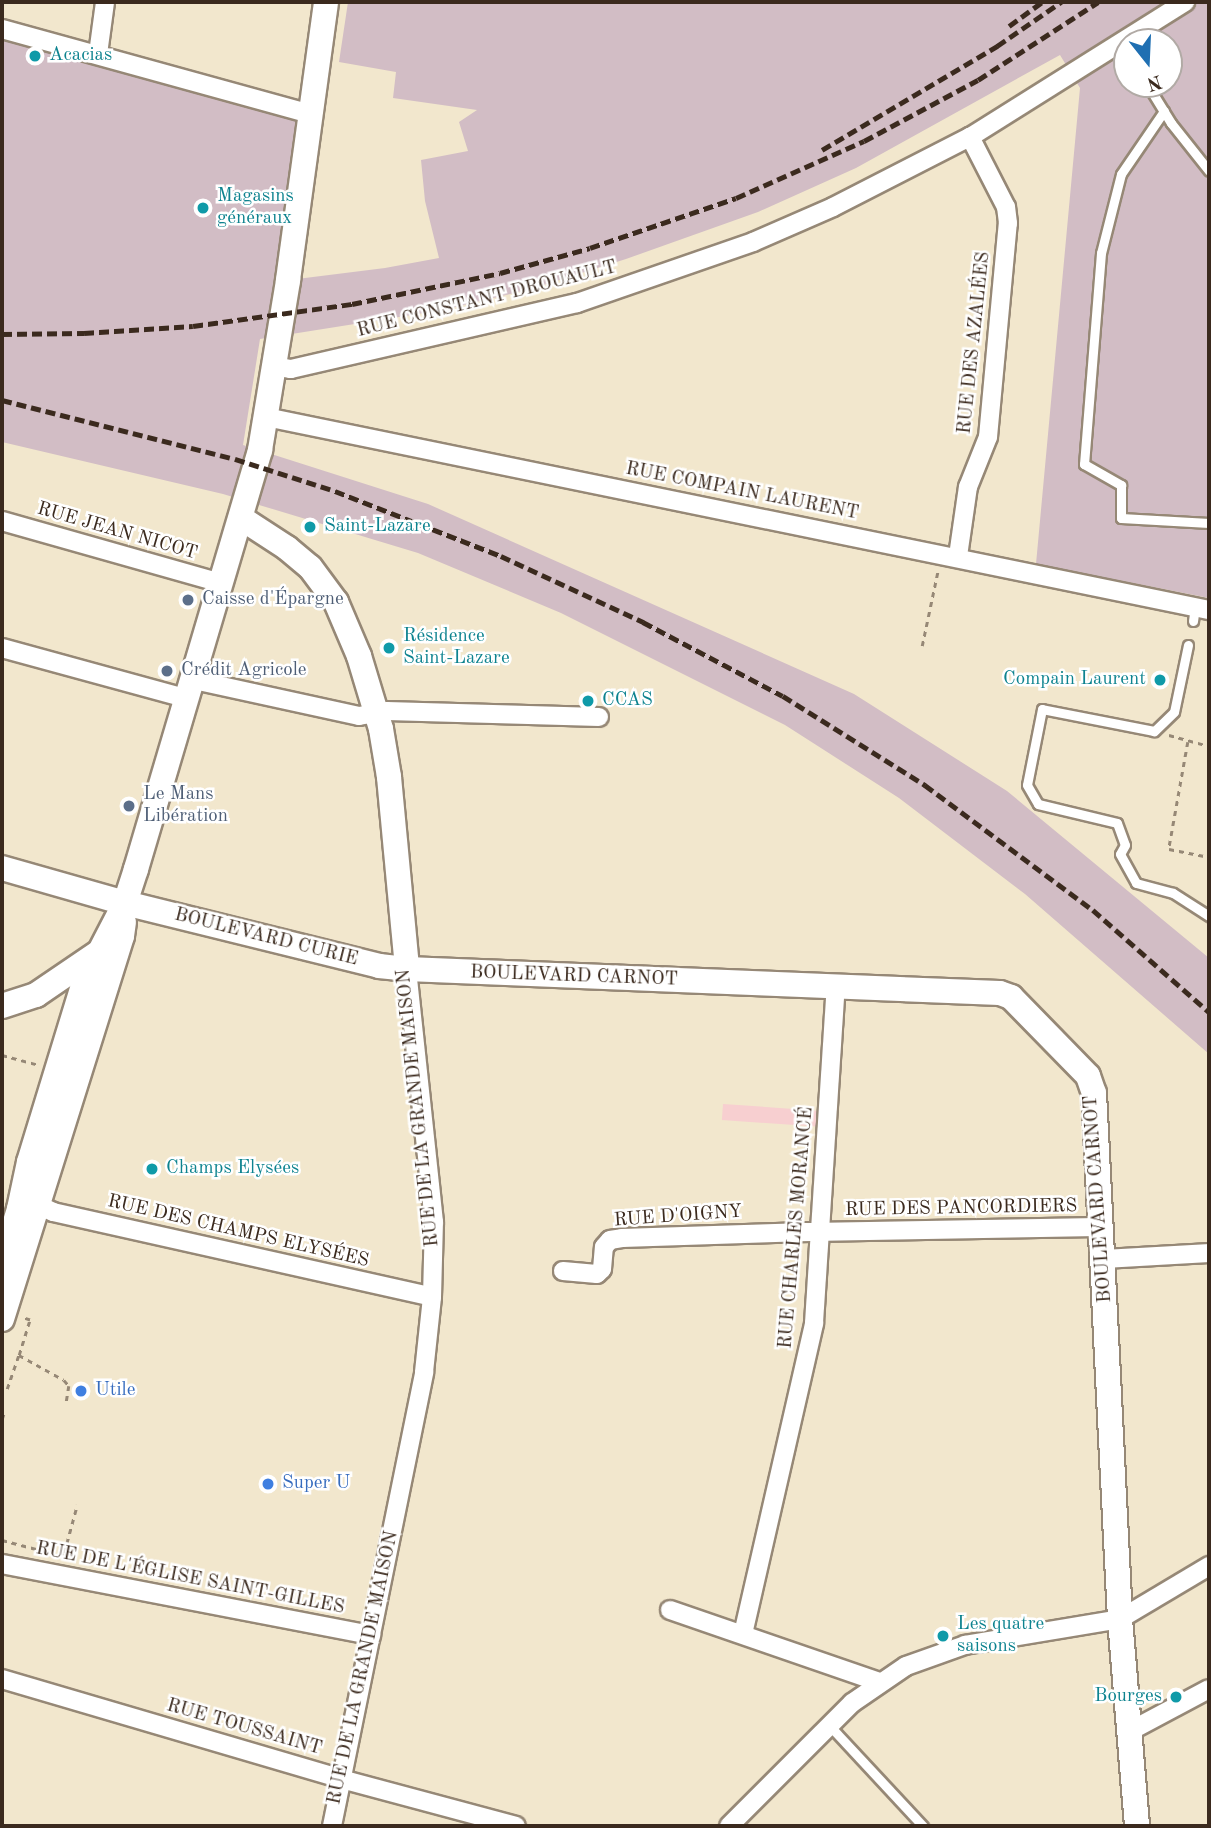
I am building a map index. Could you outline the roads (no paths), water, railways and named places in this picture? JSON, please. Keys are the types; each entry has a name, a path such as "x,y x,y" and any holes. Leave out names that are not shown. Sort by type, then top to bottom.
{"street":[{"path":"99,54 105,2"},
{"path":"67,1005 122,936 125,904 241,518 266,418 275,366 326,2"},
{"name":"RUE CONSTANT DROUAULT","path":"1151,28 1185,2"},
{"path":"2,29 311,114"},
{"name":"RUE CONSTANT DROUAULT","path":"275,366 290,369 497,323 663,275 753,242 833,207 970,137 1113,55"},
{"name":"RUE DES AZALÉES","path":"950,555 968,487 988,437 1009,223 1006,207 970,137"},
{"name":"RUE COMPAIN LAURENT","path":"266,418 950,555 1199,612"},
{"name":"RUE DE LA GRANDE MAISON","path":"241,518 287,548 323,582 336,602 359,656 376,714 389,777 434,1222 432,1297 424,1372 332,1826"},
{"name":"RUE JEAN NICOT","path":"2,521 221,583"},
{"path":"2,648 191,690 359,716 599,717"},
{"name":"BOULEVARD CURIE","path":"2,869 125,904 407,970"},
{"path":"11,1318 36,1204 67,1005 125,904"},
{"path":"2,1264 57,1070 67,1005 97,954"},
{"name":"BOULEVARD CARNOT","path":"407,970 1000,993 1010,997 1088,1076 1094,1093 1103,1227 1121,1619 1137,1826"},
{"name":"RUE CHARLES MORANCÉ","path":"743,1633 808,1359 814,1323 836,986"},
{"path":"2,1006 67,1005"},
{"name":"RUE DES CHAMPS ELYSÉES","path":"36,1204 52,1212 432,1297"},
{"name":"RUE DES PANCORDIERS","path":"820,1232 1103,1227"},
{"name":"RUE D'OIGNY","path":"563,1271 597,1274 602,1269 604,1247 610,1240 820,1232"},
{"path":"1104,1259 1209,1253"},
{"name":"RUE DE L'ÉGLISE SAINT-GILLES","path":"2,1564 371,1635"},
{"path":"729,1826 829,1725 879,1682 906,1666 946,1650 1121,1619 1209,1566"},
{"path":"670,1611 743,1633 879,1682"},
{"name":"RUE TOUSSAINT","path":"2,1679 341,1779 516,1826"},
{"path":"1130,1731 1209,1689"}],"lane":[{"path":"1156,98 1209,171"},
{"path":"1164,111 1121,174 1101,253 1084,464 1121,485 1121,519 1209,523"},
{"path":"1188,645 1174,712 1154,731 1042,709 1027,785 1038,804 1117,824 1125,845 1120,854 1136,883 1172,893 1209,916"},
{"path":"829,1725 923,1826"}],"railway":[{"path":"1009,26 1042,2"},
{"path":"822,150 997,46 1061,2"},
{"path":"2,334 84,333 193,326 352,304 500,273 590,248 736,198 864,141 978,80 1098,2"},
{"path":"2,400 235,459 335,491 501,556 643,622 783,696 925,785 1093,910 1209,1012"}],"place":[{"name":"Acacias","path":"35,56"},
{"name":"Magasins généraux","path":"203,208"},
{"name":"Saint-Lazare","path":"310,527"},
{"name":"Caisse d'Épargne","path":"188,600"},
{"name":"Résidence Saint-Lazare","path":"389,648"},
{"name":"Crédit Agricole","path":"167,671"},
{"name":"Compain Laurent","path":"1160,680"},
{"name":"CCAS","path":"588,701"},
{"name":"Le Mans Libération","path":"129,806"},
{"name":"Champs Elysées","path":"152,1169"},
{"name":"Utile","path":"81,1391"},
{"name":"Super U","path":"268,1484"},
{"name":"Les quatre saisons","path":"943,1636"},
{"name":"Bourges","path":"1176,1697"}]}
